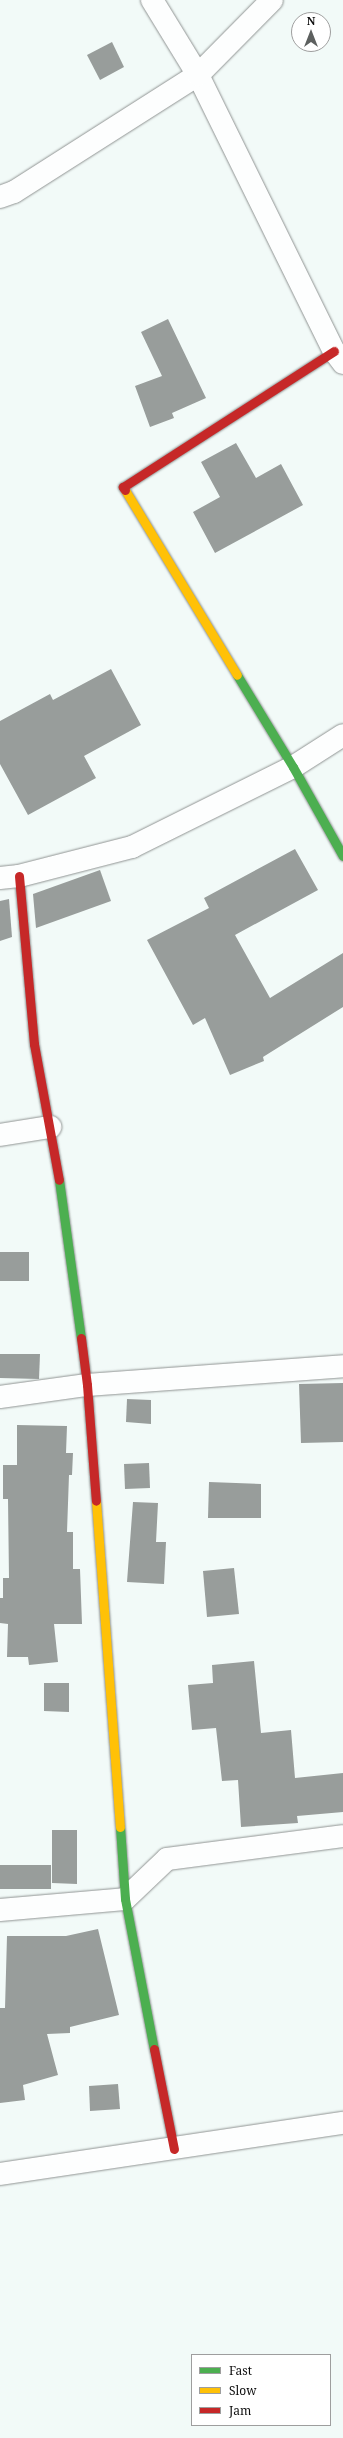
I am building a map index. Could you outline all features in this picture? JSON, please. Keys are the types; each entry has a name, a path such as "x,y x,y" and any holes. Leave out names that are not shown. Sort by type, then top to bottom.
{"street":[{"path":"152,0 198,75 339,357 122,487 293,767 343,856"},
{"path":"0,197 14,192 198,75 272,0"},
{"path":"174,2149 125,1899 87,1384 62,1198 34,1044 9,877 132,847 293,767 343,735"},
{"path":"0,1135 50,1128"},
{"path":"0,1397 87,1384 343,1366"},
{"path":"0,1910 125,1899 167,1859 343,1836"},
{"path":"0,2174 343,2123"}],"building":[{"path":"112,42 124,67 100,80 87,55"},
{"path":"168,319 206,398 172,413 174,418 150,427 135,386 162,376 141,332"},
{"path":"236,443 256,478 281,464 303,505 215,553 193,512 220,497 201,462"},
{"path":"111,669 141,725 84,756 96,778 28,815 0,764 0,721 50,694 53,700"},
{"path":"295,849 318,890 235,935 270,998 343,953 343,1007 263,1057 264,1061 230,1075 205,1018 193,1025 147,940 209,908 204,898"},
{"path":"100,870 111,901 36,928 33,894"},
{"path":"9,899 12,937 0,941 0,901"},
{"path":"0,1252 29,1252 29,1281 0,1281"},
{"path":"0,1354 40,1354 39,1379 0,1378"},
{"path":"343,1383 343,1442 301,1443 299,1384"},
{"path":"127,1399 151,1400 151,1424 126,1422"},
{"path":"17,1425 67,1426 66,1453 73,1453 72,1475 69,1475 67,1532 73,1532 73,1569 80,1569 82,1624 54,1624 58,1662 29,1665 28,1657 7,1657 8,1624 0,1623 0,1598 3,1598 3,1578 9,1578 8,1499 3,1499 3,1465 17,1465"},
{"path":"149,1463 150,1488 125,1489 124,1464"},
{"path":"209,1482 261,1484 261,1518 208,1518"},
{"path":"133,1502 158,1503 156,1542 166,1542 164,1584 127,1582"},
{"path":"234,1568 239,1614 207,1617 203,1571"},
{"path":"254,1661 261,1733 291,1730 295,1778 343,1773 343,1812 297,1816 298,1823 241,1827 238,1780 222,1781 216,1728 192,1730 188,1685 213,1683 212,1665"},
{"path":"44,1683 69,1683 69,1712 44,1711"},
{"path":"52,1830 77,1830 77,1884 52,1883"},
{"path":"0,1865 51,1865 51,1889 0,1889"},
{"path":"98,1929 119,2015 70,2027 70,2033 47,2034 58,2075 23,2085 25,2100 0,2103 0,2008 5,2008 7,1936 66,1936"},
{"path":"118,2084 120,2109 90,2111 89,2086"}],"traffic: fast":[{"path":"237,675 293,767 343,856"},
{"path":"59,1180 81,1338"},
{"path":"120,1827 125,1899 154,2049"}],"traffic: slow":[{"path":"125,490 237,675"},
{"path":"96,1501 120,1827"}],"traffic: jam":[{"path":"125,490 123,487 334,351"},
{"path":"19,876 34,1044 59,1180"},
{"path":"81,1338 87,1385 96,1501"},
{"path":"154,2049 174,2149"}]}
